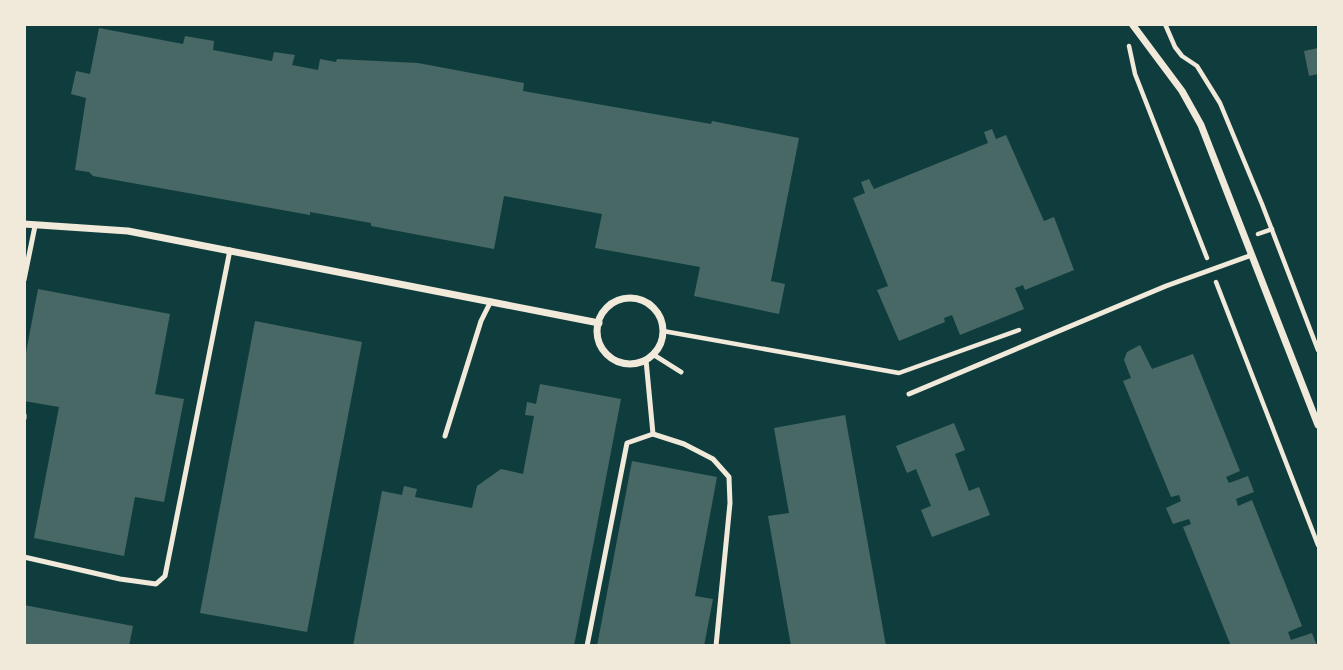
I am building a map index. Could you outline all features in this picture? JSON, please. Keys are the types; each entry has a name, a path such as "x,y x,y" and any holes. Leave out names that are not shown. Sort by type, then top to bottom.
{"street":[{"path":"1132,24 1182,91 1201,125 1318,425"},
{"path":"24,224 128,231 599,323"},
{"path":"619,300 640,300 656,312 662,321 663,331 659,348 650,357 636,364 615,360 606,353 597,334 599,323 610,305 619,300"}],"lane":[{"path":"24,279 35,226"},
{"path":"24,557 120,579 156,584 165,576 230,250"},
{"path":"909,394 1211,269 1252,255"},
{"path":"445,436 481,321 491,301"},
{"path":"653,434 650,357 681,372"},
{"path":"587,646 627,443 653,434 684,444 713,459 729,477 730,503 716,646"}],"path":[{"path":"1165,24 1175,47 1182,56 1197,66 1220,103 1318,350"},
{"path":"1128,38 1135,74 1318,545"},
{"path":"1195,258 1215,250"},
{"path":"663,331 900,373 1026,327"}],"building":[{"path":"99,28 183,44 185,36 214,41 213,50 272,61 274,52 295,55 292,65 318,70 320,59 336,62 337,59 418,63 524,83 523,91 711,124 712,121 799,138 771,281 785,284 779,314 694,296 700,267 595,248 602,214 504,196 494,249 371,226 371,223 310,212 310,215 93,176 89,172 75,170 86,98 71,94 76,71 90,74"},
{"path":"1318,48 1318,74 1309,76 1304,51"},
{"path":"992,129 996,139 1006,135 1044,221 1054,217 1074,270 1025,290 1023,285 1015,288 1024,309 960,335 952,315 944,318 945,322 899,341 877,290 888,286 853,198 865,193 861,182 869,179 874,189 988,143 984,132"},
{"path":"38,289 170,314 155,394 184,399 164,502 135,497 124,556 34,538 59,407 24,401 24,363"},
{"path":"255,321 362,342 307,632 200,613"},
{"path":"1140,345 1152,369 1193,354 1240,471 1226,477 1229,483 1248,476 1254,492 1236,499 1238,506 1252,500 1302,626 1288,632 1291,640 1312,633 1317,646 1231,646 1183,527 1191,524 1189,519 1173,524 1166,508 1181,501 1179,495 1171,497 1123,381 1131,378 1124,360 1127,352"},
{"path":"540,384 621,399 574,646 353,646 382,491 402,495 404,486 417,489 415,497 472,508 477,486 501,469 523,474 534,416 525,415 527,402 536,404"},
{"path":"845,415 886,646 791,646 768,516 789,513 774,428"},
{"path":"954,423 965,450 955,454 969,491 979,487 990,515 932,537 921,510 931,506 916,469 907,473 896,446"},
{"path":"632,461 717,477 695,596 713,599 704,646 597,646"},
{"path":"24,605 133,626 129,646 24,646"}]}
